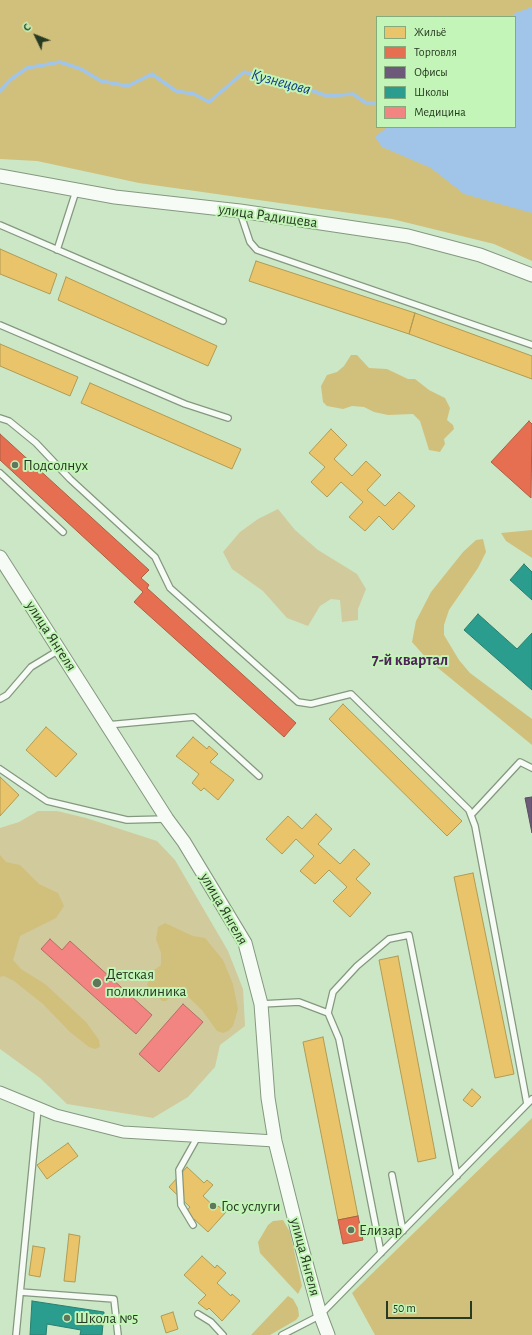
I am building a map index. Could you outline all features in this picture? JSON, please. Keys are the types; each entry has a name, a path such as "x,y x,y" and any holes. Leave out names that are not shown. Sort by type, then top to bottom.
{"street":[{"name":"улица Радищева","path":"0,176 114,198 240,211 408,236 480,255 532,275"},
{"name":"улица Янгеля","path":"0,557 167,819 184,842 245,943 261,1004 268,1098 275,1141 320,1314 328,1335"},
{"path":"0,1092 56,1115 123,1132 197,1138 275,1141"}],"lane":[{"path":"57,250 76,191"},
{"path":"240,211 250,242 257,250 532,344"},
{"path":"0,225 223,321"},
{"path":"0,325 185,404 228,418"},
{"path":"0,418 9,421 36,443 70,479 155,557 170,588 298,702 312,704 351,694 401,741 469,810 475,826 527,1104"},
{"path":"0,473 63,532"},
{"path":"0,699 7,695 31,667 60,649"},
{"path":"107,725 194,717 259,776"},
{"path":"471,815 520,762 532,768"},
{"path":"0,768 47,801 127,820 167,819"},
{"path":"381,1253 339,1039 328,1013 334,992 357,966 389,939 409,936 456,1176"},
{"path":"261,1004 299,1002 328,1013"},
{"path":"282,1335 319,1316 532,1099"},
{"path":"16,1335 30,1177 38,1108"},
{"path":"194,1225 181,1205 179,1170 197,1138"},
{"path":"392,1175 403,1231"},
{"path":"20,1292 114,1299 118,1335"},
{"path":"198,1314 211,1322 223,1335"}],"shaded area":[{"path":"0,0 532,0 532,261 494,244 392,219 139,183 37,161 0,159"},
{"path":"351,355 357,355 369,368 387,369 408,379 415,379 429,390 445,398 450,408 447,420 453,425 454,429 444,439 445,444 440,452 429,450 420,421 413,414 388,415 374,412 364,407 352,406 343,409 327,406 323,402 321,386 327,375 337,372 344,366"},
{"path":"278,509 295,530 318,550 357,574 366,589 358,609 358,620 342,622 340,600 331,599 320,606 308,626 287,618 263,591 232,569 223,552 240,532 258,519"},
{"path":"532,530 532,558 506,541 501,533"},
{"path":"483,539 486,552 478,568 449,610 444,625 444,635 459,660 470,673 532,719 532,745 427,659 412,642 416,621 431,592 463,552 476,540"},
{"path":"38,811 57,811 86,818 157,841 175,860 228,951 243,989 245,1026 220,1045 215,1067 188,1097 153,1118 67,1104 40,1078 0,1049 0,828 19,822"},
{"path":"0,855 6,862 20,865 39,884 58,893 64,906 56,918 20,936 13,960 21,969 45,984 86,1022 99,1040 100,1047 95,1049 89,1047 70,1032 43,1004 14,981 4,976 0,977"},
{"path":"165,923 193,936 205,938 223,960 233,984 238,1009 233,1026 228,1031 223,1033 217,1031 202,1010 182,991 172,994 166,1001 162,1001 147,985 153,971 161,965 161,953 156,939 158,927"},
{"path":"532,1118 532,1335 375,1335 352,1293"},
{"path":"283,1220 290,1232 302,1286 298,1294 260,1253 258,1242 268,1225 273,1221"},
{"path":"288,1296 293,1299 298,1308 299,1316 296,1320 270,1335 251,1335"}],"water":[{"path":"532,7 532,213 464,194 431,168 382,147 375,137 386,128 516,128 516,16 512,16 515,13"}],"building: Жильё":[{"path":"0,249 57,274 50,294 0,274"},
{"path":"256,261 415,313 409,334 249,281"},
{"path":"66,277 217,346 208,366 58,300"},
{"path":"415,313 532,356 532,379 409,334"},
{"path":"0,344 78,377 70,396 0,366"},
{"path":"90,383 241,449 232,469 81,403"},
{"path":"331,429 347,445 334,459 352,476 366,461 381,475 367,490 385,506 399,492 415,506 393,530 379,516 365,531 349,517 363,502 341,482 327,497 311,482 325,467 309,453"},
{"path":"343,704 462,821 447,836 329,719"},
{"path":"46,727 77,754 56,777 26,750"},
{"path":"193,737 207,749 209,746 218,754 210,762 234,780 218,800 204,788 201,791 192,783 199,774 176,756"},
{"path":"0,777 19,795 0,816"},
{"path":"316,814 332,829 318,844 340,864 354,849 370,864 356,879 371,893 350,917 333,901 347,887 329,870 315,884 300,871 314,856 296,839 282,854 266,839 288,816 302,829"},
{"path":"473,873 514,1074 495,1078 454,877"},
{"path":"398,956 436,1158 418,1162 379,960"},
{"path":"323,1037 358,1216 338,1220 303,1042"},
{"path":"472,1089 481,1097 472,1107 463,1100"},
{"path":"68,1143 78,1156 47,1179 37,1165"},
{"path":"187,1167 204,1183 207,1180 213,1185 203,1196 216,1208 218,1206 226,1212 208,1232 194,1219 191,1222 183,1215 190,1207 169,1187"},
{"path":"69,1234 80,1236 75,1282 64,1281"},
{"path":"33,1246 45,1248 40,1277 29,1275"},
{"path":"202,1256 215,1268 217,1265 226,1273 217,1283 231,1296 232,1294 240,1301 222,1321 209,1308 207,1310 198,1303 206,1295 184,1275"},
{"path":"173,1312 178,1329 166,1333 161,1316"}],"building: Торговля":[{"path":"529,421 532,424 531,498 491,462"},
{"path":"0,434 149,570 141,578 149,585 147,588 296,723 284,737 134,602 143,592 0,460"},
{"name":"Елизар","path":"358,1216 363,1240 343,1244 338,1220"}],"building: Офисы":[{"path":"532,797 532,833 525,798"}],"building: Школы":[{"path":"524,564 532,572 532,600 510,580"},
{"path":"478,614 517,649 532,633 532,690 464,630"},
{"name":"Школа №5","path":"32,1301 104,1312 102,1335 80,1335 81,1330 47,1324 46,1335 30,1335"}],"building: Медицина":[{"name":"Детская поликлиника","path":"50,939 62,950 70,941 152,1015 136,1034 41,949"},
{"name":"Детская поликлиника","path":"183,1004 203,1022 159,1072 139,1054"}],"waterway":[{"name":"Кузнецова","path":"0,91 10,80 27,68 60,62 81,69 101,81 128,86 152,74 176,91 194,94 209,102 244,72 302,87 327,96 353,94 366,103 376,103"}],"place":[{"name":"Подсолнух","path":"15,465"},
{"name":"Детская поликлиника","path":"97,983"},
{"name":"Гос услуги","path":"213,1206"},
{"name":"Елизар","path":"351,1230"},
{"name":"Школа №5","path":"67,1318"}],"district":[{"name":"7-й квартал","path":"410,660"}]}
